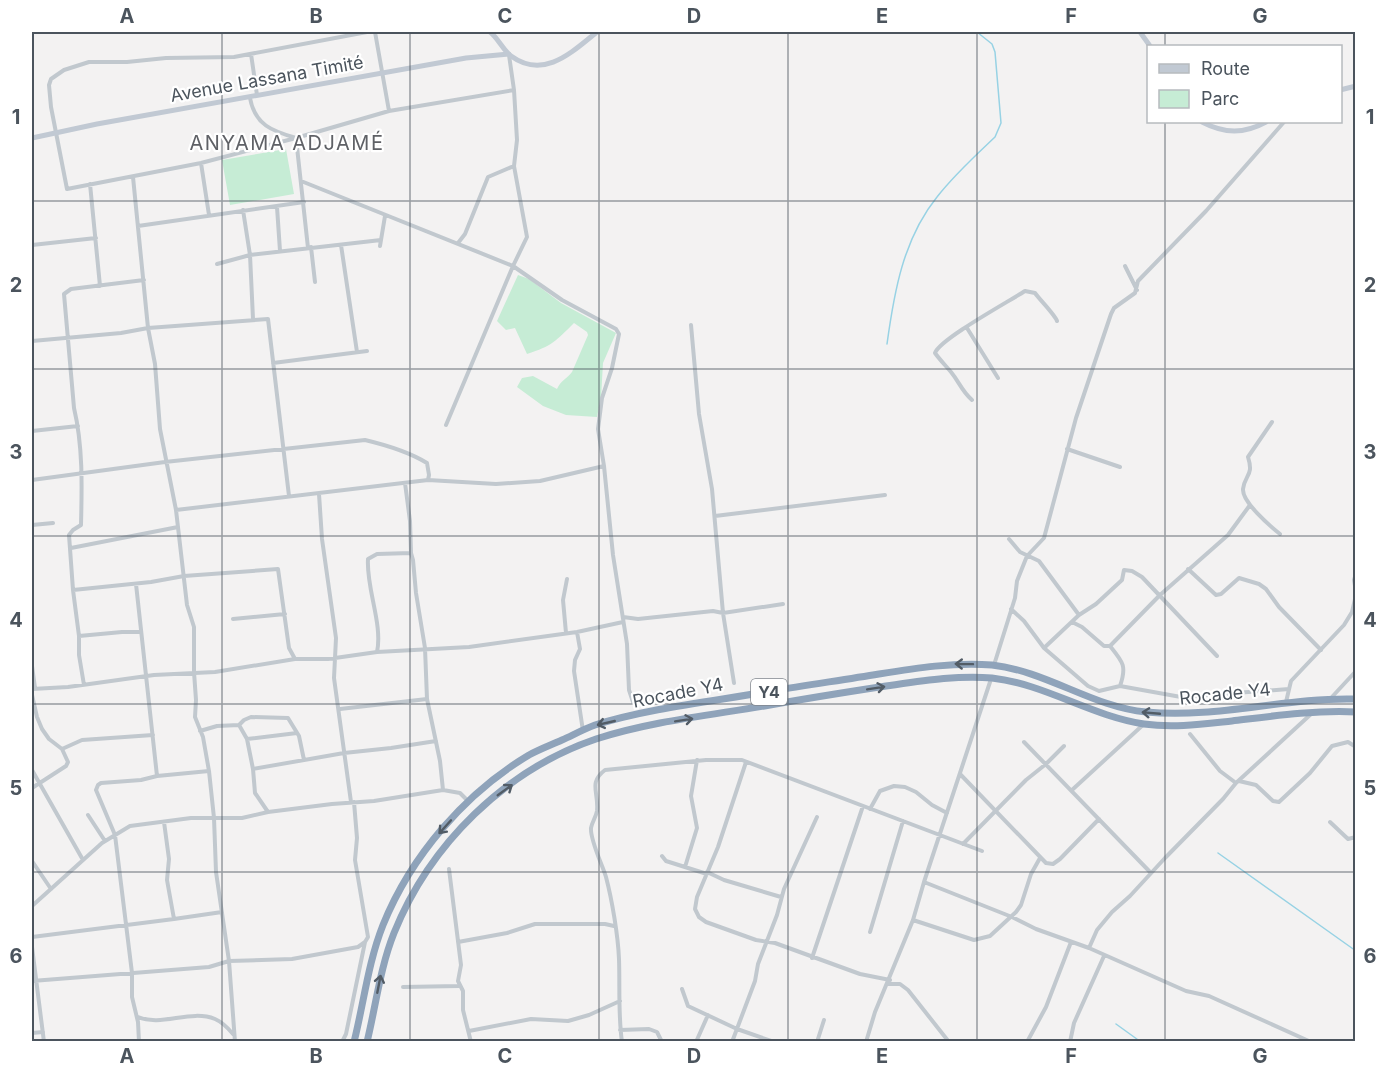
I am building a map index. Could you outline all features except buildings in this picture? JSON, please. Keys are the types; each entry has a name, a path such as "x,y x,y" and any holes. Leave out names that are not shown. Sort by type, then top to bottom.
{"highway":[{"name":"Rocade Y4","path":"354,1041 370,963 383,925 398,894 432,841 468,801 495,778 530,755 594,726 648,713 851,678 957,664 994,666 1052,680 1107,704 1143,712 1185,715 1286,702 1331,698 1356,699"},
{"name":"Rocade Y4","path":"367,1041 383,964 394,933 409,900 444,845 476,811 537,766 584,744 650,725 923,680 956,678 992,678 1021,684 1054,694 1098,712 1144,724 1184,726 1314,712 1356,712"}],"street":[{"path":"367,32 234,57 89,62 64,70 49,82 51,107 67,189 201,163 389,111 514,90"},
{"path":"375,32 389,111"},
{"path":"490,32 509,54 526,64 543,66 566,57 597,32"},
{"path":"1140,32 1149,45"},
{"path":"251,54 258,97"},
{"path":"446,424 527,237 514,166 517,140 509,54"},
{"name":"Avenue Lassana Timité","path":"32,138 466,58 509,54"},
{"path":"250,98 252,111 260,121 280,134 296,138"},
{"path":"1204,123 1230,132 1242,132 1264,123"},
{"path":"994,666 1015,598 1017,581 1027,556 1044,538 1067,449 1114,308 1137,290 1138,281 1206,211 1283,123"},
{"path":"296,138 315,282"},
{"path":"201,163 209,215"},
{"path":"458,243 465,234 488,177 514,166"},
{"path":"133,177 148,328 155,364 160,429 176,510 187,605 194,627 195,717 209,771 216,872 229,961 235,1041"},
{"path":"301,181 513,266 562,300 616,329 619,334 600,411 598,429 628,658 629,690 633,702"},
{"path":"90,184 100,286"},
{"path":"138,226 304,202"},
{"path":"277,206 280,251"},
{"path":"243,210 250,255 253,319"},
{"path":"380,246 385,216"},
{"path":"32,245 96,238"},
{"path":"217,264 250,255 381,240"},
{"path":"341,245 357,352"},
{"path":"1125,266 1137,290"},
{"path":"84,685 79,656 69,535 81,525 82,472 64,294 70,289 144,280"},
{"path":"972,400 961,390 951,372 935,352 952,337 1025,291 1031,290 1035,293 1045,308 1056,316 1057,321"},
{"path":"32,341 121,333 148,328 268,319 289,496"},
{"path":"691,325 699,414 712,489 723,613 734,683"},
{"path":"967,328 999,378"},
{"path":"273,363 367,351"},
{"path":"1272,422 1248,457 1251,473 1244,493 1250,505 1280,534"},
{"path":"32,431 78,426"},
{"path":"32,480 165,462 365,440 421,459 427,463 428,480"},
{"path":"1067,449 1120,467"},
{"path":"176,510 428,480 496,484 540,481 604,466"},
{"path":"405,483 411,553 425,648 427,699 443,789"},
{"path":"319,494 322,539 336,638 334,678 357,838 355,860 368,937 365,942 346,1034 342,1041"},
{"path":"715,516 885,495"},
{"path":"1072,622 1082,627 1104,646 1110,646 1160,595 1228,534 1250,505"},
{"path":"32,525 53,524"},
{"path":"71,548 178,527"},
{"path":"1009,539 1020,552 1039,561 1079,615"},
{"path":"377,652 376,619 368,559 376,554 411,553"},
{"path":"73,590 136,584 184,576 278,569 289,648 295,659"},
{"path":"1188,569 1216,595 1221,594 1239,578 1259,584 1321,650"},
{"path":"1044,648 1079,615 1096,604 1122,580 1124,570 1137,573 1217,656"},
{"path":"1286,702 1291,681 1344,625 1352,612 1356,594 1354,580 1356,574"},
{"path":"566,633 563,600 567,579"},
{"path":"136,584 157,776"},
{"path":"32,666 33,688 84,685 146,676 214,672 295,659 335,658 425,648 469,647 577,632 623,620 713,611 723,613 783,604"},
{"path":"1011,609 1024,621 1044,648 1088,686 1099,691 1120,686 1181,696 1288,689"},
{"path":"232,620 285,614"},
{"path":"79,636 141,632"},
{"path":"577,632 580,649 575,660 574,671 583,731"},
{"path":"1110,646 1123,663 1124,675 1120,686"},
{"path":"1331,698 1356,671"},
{"path":"866,1041 875,1012 913,920 992,678"},
{"path":"32,695 42,729 49,739 62,749 68,762 66,766 32,788"},
{"path":"340,709 427,699"},
{"path":"1089,948 1103,922 1238,782 1314,712"},
{"path":"200,731 217,726 239,724 251,717 288,718 297,733 304,759"},
{"path":"239,724 247,739 255,793 268,812"},
{"path":"1072,790 1144,724"},
{"path":"247,739 297,733"},
{"path":"1190,734 1215,766 1238,782 1256,785 1273,801 1279,802 1310,773 1332,746 1348,742 1356,747"},
{"path":"62,749 82,740 153,735"},
{"path":"253,769 304,759 436,740"},
{"path":"1024,742 1151,873"},
{"path":"963,844 1026,780 1064,746"},
{"path":"685,867 697,828 691,796 697,760"},
{"path":"622,1041 619,950 608,887 591,831 597,814 598,800 594,783 597,776 605,770 697,760 746,762 982,851"},
{"path":"746,762 718,847 697,897 695,909 699,917 706,922 812,958 900,984 908,990 949,1041"},
{"path":"32,770 83,860"},
{"path":"139,1041 138,1017 132,997 132,973 116,835 96,790 98,785 209,771"},
{"path":"960,774 1046,863 1053,864 1099,819"},
{"path":"870,809 880,791 887,787 900,786 916,792 932,806 947,813"},
{"path":"32,906 105,841 130,826 190,818 242,818 268,812 374,801 443,789 460,793 468,801"},
{"path":"812,958 863,806"},
{"path":"88,815 105,841"},
{"path":"732,1041 755,981 758,964 777,915 781,897 817,817"},
{"path":"870,932 903,821"},
{"path":"164,822 169,860 167,880 174,919"},
{"path":"1329,822 1348,839 1356,837"},
{"path":"662,856 666,861 781,897"},
{"path":"913,920 974,940 990,936 1003,922 1012,917 1021,905 1031,874 1040,858"},
{"path":"32,861 51,889"},
{"path":"449,868 461,965 458,976 459,987 463,991 463,1010 471,1041"},
{"path":"924,882 1036,929 1089,948 1186,991 1209,996 1311,1041"},
{"path":"32,937 222,912"},
{"path":"458,942 507,933 535,924 605,924 614,927"},
{"path":"34,981 209,967 229,961 292,959 358,947 365,942"},
{"path":"1027,1041 1047,1007 1071,942"},
{"path":"32,947 34,981 44,1041"},
{"path":"1070,1041 1074,1023 1104,956"},
{"path":"403,987 459,987"},
{"path":"682,989 688,1006 737,1029 774,1041"},
{"path":"469,1031 531,1018 568,1021 589,1015 620,1001"},
{"path":"696,1041 708,1015"},
{"path":"138,1017 153,1020 208,1017 222,1023 234,1034"},
{"path":"817,1041 824,1020"},
{"path":"620,1030 649,1029 657,1032 662,1041"},
{"path":"32,1033 43,1032"}],"green space":[{"path":"286,149 294,194 230,205 222,160"},
{"path":"518,275 529,279 561,303 616,333 603,363 601,398 597,417 566,415 543,406 517,387 522,378 533,376 557,389 572,372 588,335 574,323 553,342 527,354 515,328 506,330 497,321"}],"waterway":[{"path":"887,344 902,267 925,213 958,173 995,137 1001,123 995,52 992,44 977,32"},
{"path":"1218,853 1356,951"},
{"path":"1116,1024 1141,1042"}],"district":[{"name":"ANYAMA ADJAMÉ","path":"287,143"}]}
